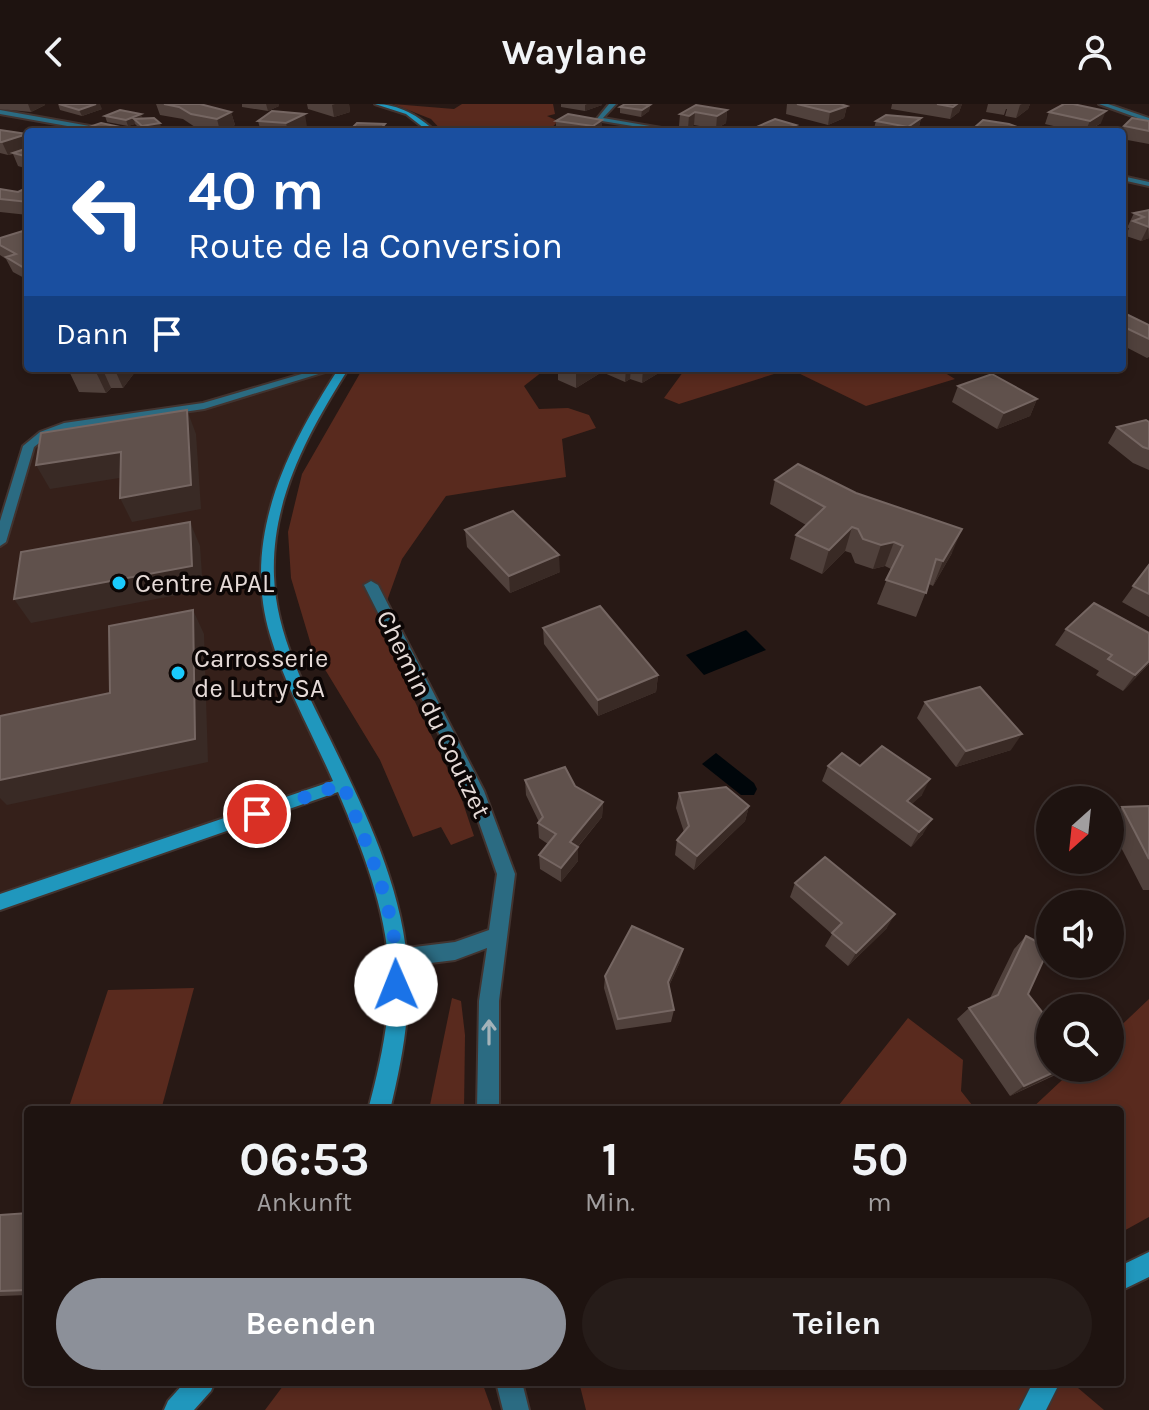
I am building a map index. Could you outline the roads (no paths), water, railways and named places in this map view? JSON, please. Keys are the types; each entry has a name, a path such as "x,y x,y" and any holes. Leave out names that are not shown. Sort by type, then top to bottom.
{"main road":[{"path":"378,104 408,113 428,128"},
{"path":"341,372 309,421 284,471 269,533 267,577 282,656 343,784 388,905 398,958 391,1066 380,1106"},
{"path":"0,902 343,784"},
{"path":"1124,1277 1149,1264"},
{"path":"177,1410 198,1386"},
{"path":"1032,1410 1045,1386"}],"street":[{"path":"613,104 598,119 656,128"},
{"path":"1102,104 1149,120"},
{"path":"0,112 90,128"},
{"path":"1126,179 1149,184"},
{"path":"0,542 29,446 44,434 64,426 204,406 319,372"},
{"name":"Chemin du Coutzet","path":"371,585 476,791 506,874 495,936 489,1001 488,1106"},
{"path":"398,958 455,951 495,936"},
{"path":"510,1386 516,1410"}],"place":[{"name":"Centre APAL","path":"119,583"},
{"name":"Carrosserie de Lutry SA","path":"178,673"}]}
